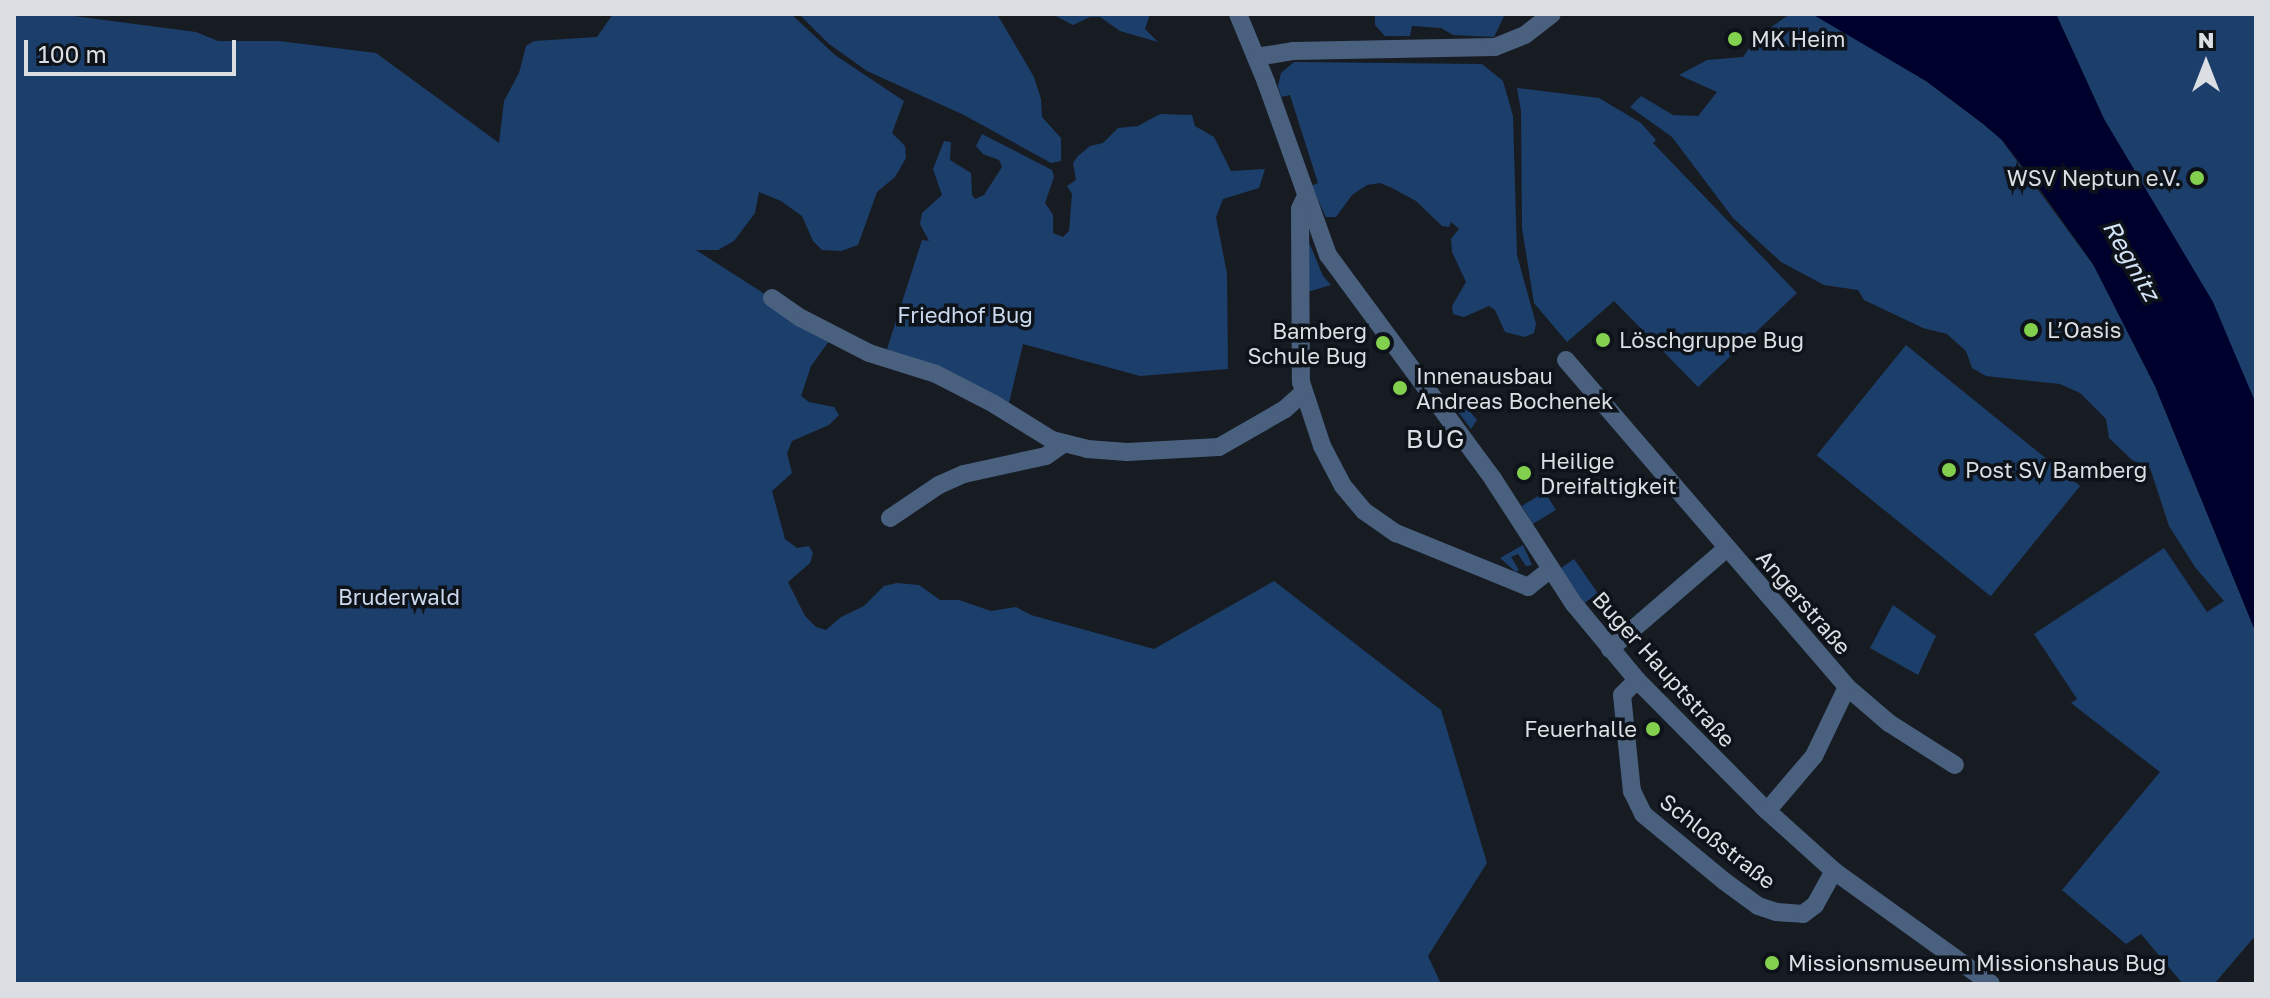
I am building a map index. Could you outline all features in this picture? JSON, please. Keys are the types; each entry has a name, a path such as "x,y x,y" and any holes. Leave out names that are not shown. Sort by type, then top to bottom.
{"street":[{"name":"Buger Hauptstraße","path":"1238,14 1328,255 1341,278 1493,479 1550,570 1610,649 1767,811 1834,871 1991,984"},
{"path":"1256,57 1293,51 1495,47 1525,35 1552,14"},
{"path":"1306,196 1300,209 1299,230 1303,393 1338,479 1364,511 1396,533 1528,587 1550,570"},
{"path":"772,298 801,318 869,353 962,386 1063,444 1127,452 1219,447 1285,409 1303,393"},
{"name":"Angerstraße","path":"1566,360 1847,687 1889,723 1955,765"},
{"path":"890,518 939,485 964,474 1046,456 1063,444"},
{"name":"Angerstraße","path":"1610,649 1726,549"},
{"name":"Schloßstraße","path":"1637,680 1622,695 1632,791 1643,814 1747,898 1776,912 1803,914 1815,905 1834,871"},
{"name":"Angerstraße","path":"1767,811 1814,756 1847,687"}],"green space":[{"name":"Bruderwald","path":"613,14 791,14 835,55 904,101 892,133 905,146 906,158 895,177 877,192 858,245 841,251 822,250 813,241 802,216 781,201 759,192 755,213 734,241 718,250 696,250 832,337 811,366 801,396 809,402 834,407 839,415 829,425 792,441 787,453 792,473 772,491 785,539 797,548 809,546 813,553 810,563 788,582 805,616 816,627 826,630 841,617 864,606 884,586 897,583 919,585 940,600 959,600 991,611 1016,607 1031,615 1154,649 1274,581 1441,710 1487,863 1428,956 1441,984 14,984 14,16 66,15 196,32 218,41 279,41 376,53 499,143 504,101 519,73 526,46 534,41 597,37"},
{"path":"799,14 997,14 1034,77 1041,99 1042,117 1061,138 1061,161 1051,163 964,115 867,71 829,44"},
{"path":"1052,14 1150,14 1145,29 1158,42 1120,31 1100,17 1090,17 1073,25"},
{"path":"1375,14 1505,14 1494,37 1453,35 1441,28 1412,26 1410,36 1385,36 1375,25"},
{"path":"1790,14 1811,14 1822,19 1926,81 1998,135 2094,266 2155,386 2256,633 2256,935 2214,984 2183,984 2141,934 2126,944 2062,890 2160,772 2071,703 2077,699 2034,634 2164,548 2207,612 2224,601 2195,567 2169,526 2150,468 2132,460 2109,438 2106,419 2080,393 2060,384 1986,376 1972,368 1966,351 1947,334 1923,328 1864,300 1858,290 1824,285 1781,262 1733,218 1672,137 1630,107 1641,96 1673,115 1698,116 1717,92 1679,75 1707,60 1743,57 1757,37"},
{"name":"WSV Neptun e.V.","path":"2056,14 2256,14 2256,404 2212,302 2104,119"},
{"path":"1294,62 1482,64 1503,81 1513,116 1517,255 1536,324 1534,333 1525,337 1505,332 1495,310 1489,306 1464,317 1453,314 1452,306 1466,282 1452,252 1451,239 1459,229 1451,222 1449,227 1442,226 1416,201 1380,183 1367,185 1352,195 1336,217 1326,217 1311,186 1318,183 1290,95 1281,97 1278,86 1281,73"},
{"path":"1517,88 1599,98 1641,123 1656,140 1653,143 1797,293 1698,387 1614,301 1567,342 1534,303 1522,228 1521,111"},
{"name":"Friedhof Bug","path":"1160,114 1192,115 1195,126 1214,137 1231,171 1265,169 1259,188 1223,199 1216,217 1227,274 1228,369 1140,376 1023,344 1008,407 961,379 887,349 922,240 929,241 920,224 922,213 942,195 933,169 944,141 951,142 950,160 971,173 975,199 984,195 1002,167 999,160 983,154 976,146 982,134 1052,170 1054,177 1045,203 1053,215 1053,233 1063,237 1069,231 1072,194 1067,186 1076,180 1073,163 1078,156 1090,146 1103,143 1118,128 1138,126"},
{"path":"1303,228 1323,276 1331,285 1304,293"},
{"name":"Post SV Bamberg","path":"1906,345 2080,486 1991,596 1817,455"},
{"path":"1461,401 1477,420 1471,429 1453,405"},
{"path":"1545,492 1556,510 1533,524 1522,506"},
{"path":"1523,545 1532,565 1526,566 1518,554 1511,557 1519,570 1516,572 1500,558"},
{"path":"1574,559 1598,593 1584,603 1560,569"},
{"path":"1893,605 1936,636 1918,675 1870,648"}],"water":[{"name":"Regnitz","path":"1812,14 2056,14 2104,119 2213,302 2256,404 2256,633 2155,386 2093,264 2042,192 2003,141 1982,123 1926,81"}],"place":[{"name":"MK Heim","path":"1735,39"},
{"name":"WSV Neptun e.V.","path":"2197,178"},
{"name":"L’Oasis","path":"2031,330"},
{"name":"Löschgruppe Bug","path":"1603,340"},
{"name":"Bamberg Schule Bug","path":"1383,343"},
{"name":"Innenausbau Andreas Bochenek","path":"1400,388"},
{"name":"Post SV Bamberg","path":"1949,470"},
{"name":"Heilige Dreifaltigkeit","path":"1524,473"},
{"name":"Feuerhalle","path":"1653,729"},
{"name":"Missionsmuseum Missionshaus Bug","path":"1772,963"}],"district":[{"name":"BUG","path":"1436,439"}]}
